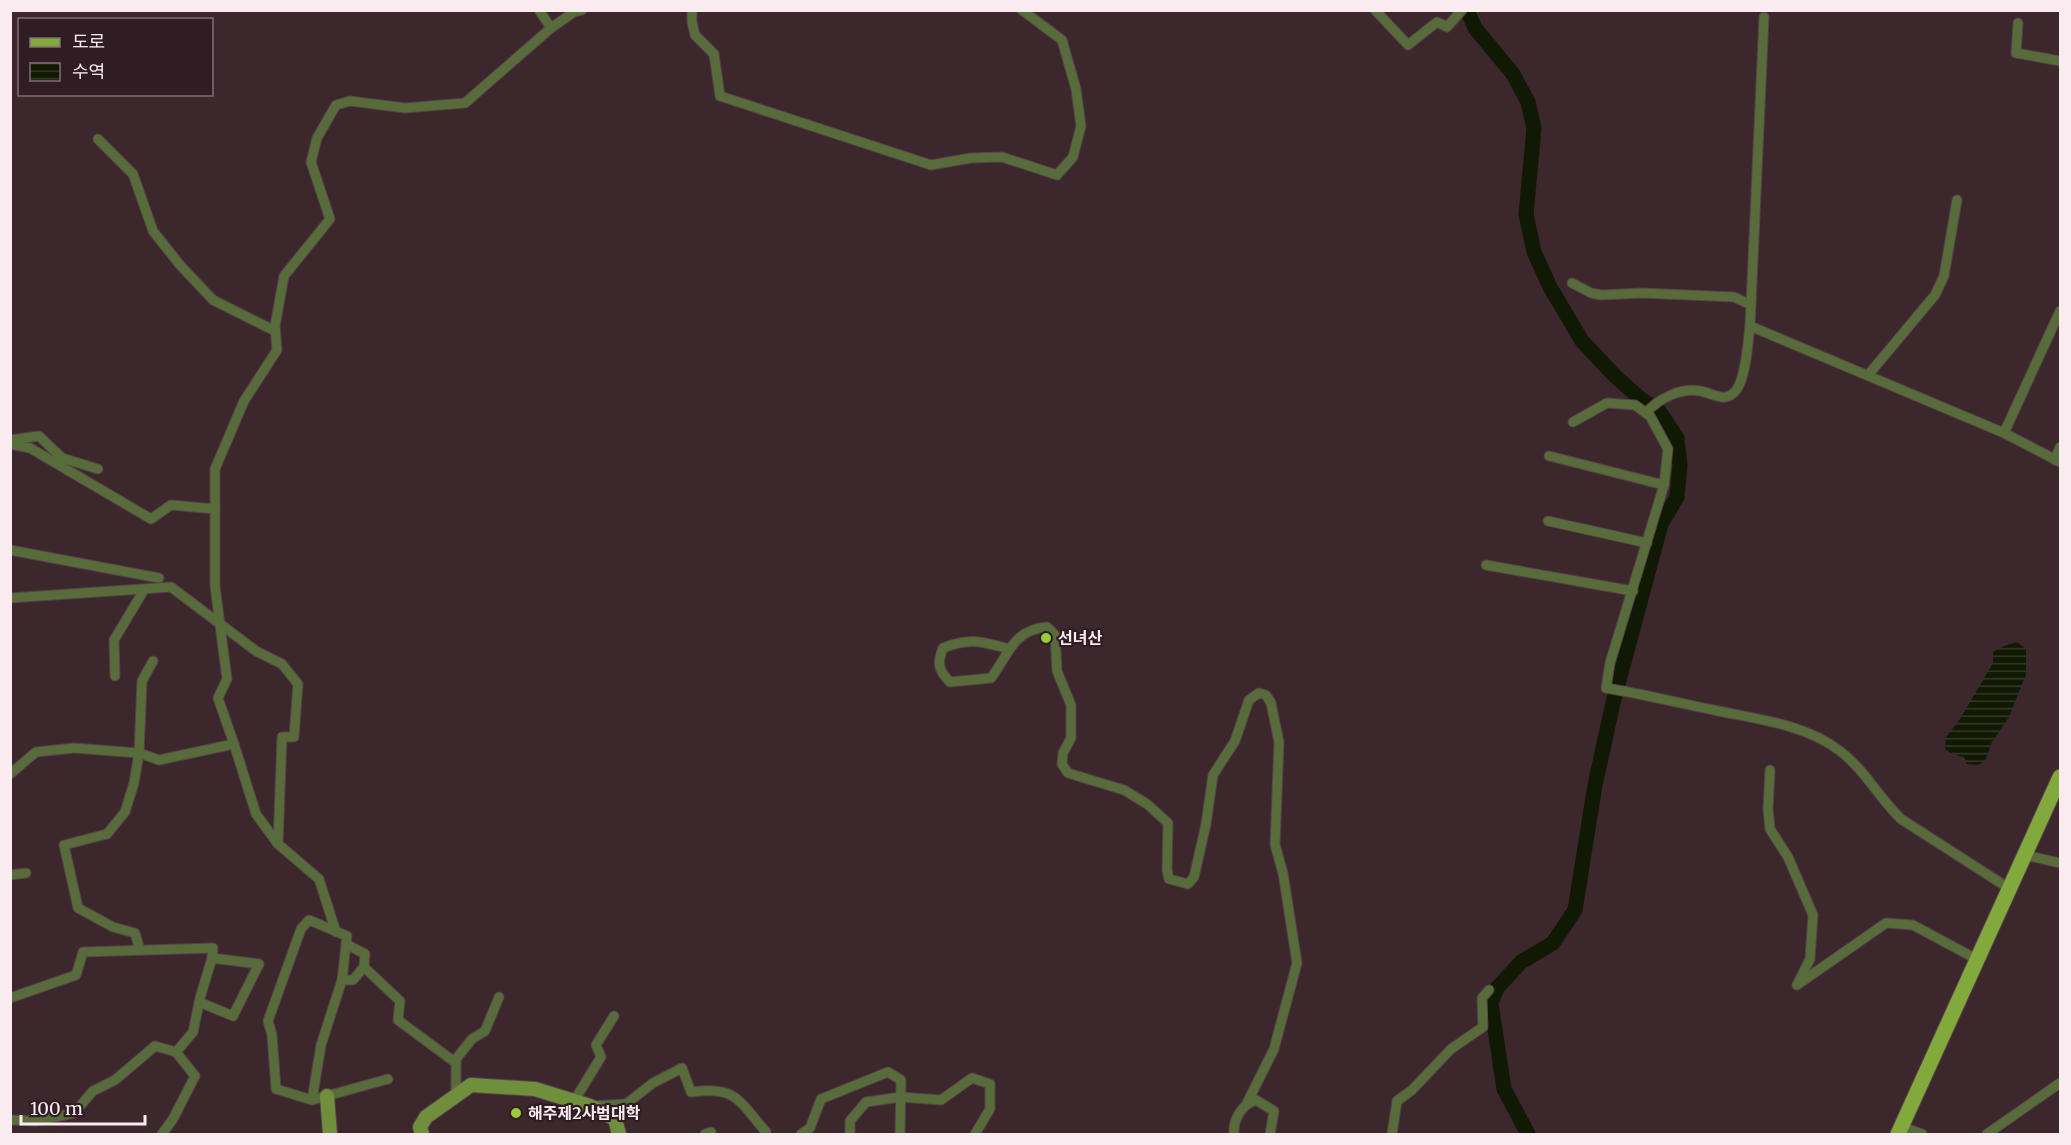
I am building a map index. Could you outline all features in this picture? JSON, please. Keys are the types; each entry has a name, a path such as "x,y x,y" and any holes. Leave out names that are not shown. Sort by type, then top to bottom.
{"main road":[{"path":"1900,1131 2061,777"}],"street":[{"path":"539,10 551,28"},
{"path":"336,932 319,879 278,844 256,814 218,698 227,679 215,586 215,469 244,401 277,350 275,331 284,276 330,219 311,162 317,138 336,105 350,101 405,108 465,103 551,28 574,12 582,10"},
{"path":"692,10 695,35 714,54 720,96 931,165 971,158 1002,157 1057,175 1073,157 1081,126 1076,89 1062,40 1022,10"},
{"path":"1375,10 1408,45 1437,22 1447,27 1460,13"},
{"path":"1647,412 1657,402 1683,391 1701,391 1717,398 1728,397 1738,389 1747,358 1750,326 1764,17"},
{"path":"2018,23 2016,53 2061,61"},
{"path":"98,139 133,174 153,231 186,272 213,300 275,331"},
{"path":"1869,374 1935,295 1944,276 1957,200"},
{"path":"1572,283 1591,294 1642,293 1734,297 1751,305"},
{"path":"2004,433 2061,311"},
{"path":"1750,326 1869,374 2004,433 2058,461 2061,447"},
{"path":"1573,422 1607,403 1635,405 1647,412 1668,449 1664,485 1610,663 1606,688 1785,725 1817,736 1840,750 1857,766 1888,807 1901,819 2010,889"},
{"path":"10,442 39,436 62,458 98,469"},
{"path":"10,442 30,448 151,519 171,505 215,509"},
{"path":"1549,456 1664,485"},
{"path":"1548,521 1647,543"},
{"path":"10,550 159,578"},
{"path":"1486,565 1633,591"},
{"path":"10,598 171,587 256,651 282,664 298,684 294,737 282,737 278,844"},
{"path":"115,676 114,640 144,590"},
{"path":"1010,649 973,640 952,644 943,648 938,661 940,673 950,682 991,678 1010,649 1015,640 1035,628 1047,627 1054,635 1057,672 1071,705 1071,738 1063,753 1062,764 1068,774 1124,790 1147,804 1168,823 1167,870 1169,879 1181,884 1188,884 1194,877 1206,824 1213,775 1235,741 1249,700 1259,693 1266,695 1271,704 1279,742 1275,845 1283,873 1297,963 1274,1049 1247,1103 1233,1124 1234,1134"},
{"path":"140,950 135,933 113,927 78,908 64,845 106,834 125,812 134,783 139,753 142,681 153,661"},
{"path":"10,774 36,752 74,748 139,753 159,760 234,744"},
{"path":"1770,770 1768,809 1770,829 1788,857 1813,915 1810,959 1797,985 1886,923 1913,925 1978,960"},
{"path":"2025,855 2061,863"},
{"path":"10,875 26,873"},
{"path":"312,1100 321,1045 342,980 347,936 309,920 301,929 268,1021 272,1035 276,1089 312,1100 388,1079"},
{"path":"342,980 353,980 364,967 365,954 346,944"},
{"path":"10,999 76,975 83,952 213,948 193,1032 176,1052"},
{"path":"199,1002 233,1016 259,964 212,958"},
{"path":"364,967 400,1001 398,1020 456,1063"},
{"path":"1392,1134 1397,1101 1412,1090 1452,1049 1483,1028 1482,998 1488,990"},
{"path":"456,1096 456,1059 472,1040 485,1031 499,997"},
{"path":"574,1101 601,1057 596,1045 614,1016"},
{"path":"10,1120 36,1121 74,1113 93,1091 115,1080 155,1046 176,1052 195,1076 173,1119 162,1134"},
{"path":"590,1106 626,1104 653,1083 682,1068 691,1092 714,1089 734,1095 765,1134"},
{"path":"801,1134 810,1128 821,1099 888,1072 902,1080 900,1134"},
{"path":"850,1134 850,1121 866,1102 901,1097 941,1100 972,1078 990,1084 990,1109 975,1134"},
{"path":"1987,1134 2061,1083"},
{"path":"422,1134 420,1127 426,1117 471,1085 535,1089 590,1106 615,1119 619,1134"},
{"path":"327,1095 330,1134"},
{"path":"1247,1103 1256,1100 1274,1111 1270,1134"},
{"path":"1900,1131 1922,1134"}],"water":[{"path":"2017,642 2026,649 2026,674 2009,717 1992,742 1985,761 1978,765 1967,764 1964,757 1952,754 1945,749 1946,737 1960,719 1993,663 1993,652"}],"waterway":[{"path":"1467,10 1475,28 1513,74 1528,102 1534,128 1526,214 1534,252 1550,287 1582,341 1615,376 1642,400 1659,411 1677,438 1680,466 1677,497 1661,524 1613,703 1595,785 1575,910 1553,943 1521,962 1497,988 1491,1003 1504,1089 1528,1134"}],"place":[{"name":"선녀산","path":"1046,638"},
{"name":"해주제2사범대학","path":"516,1113"}]}
